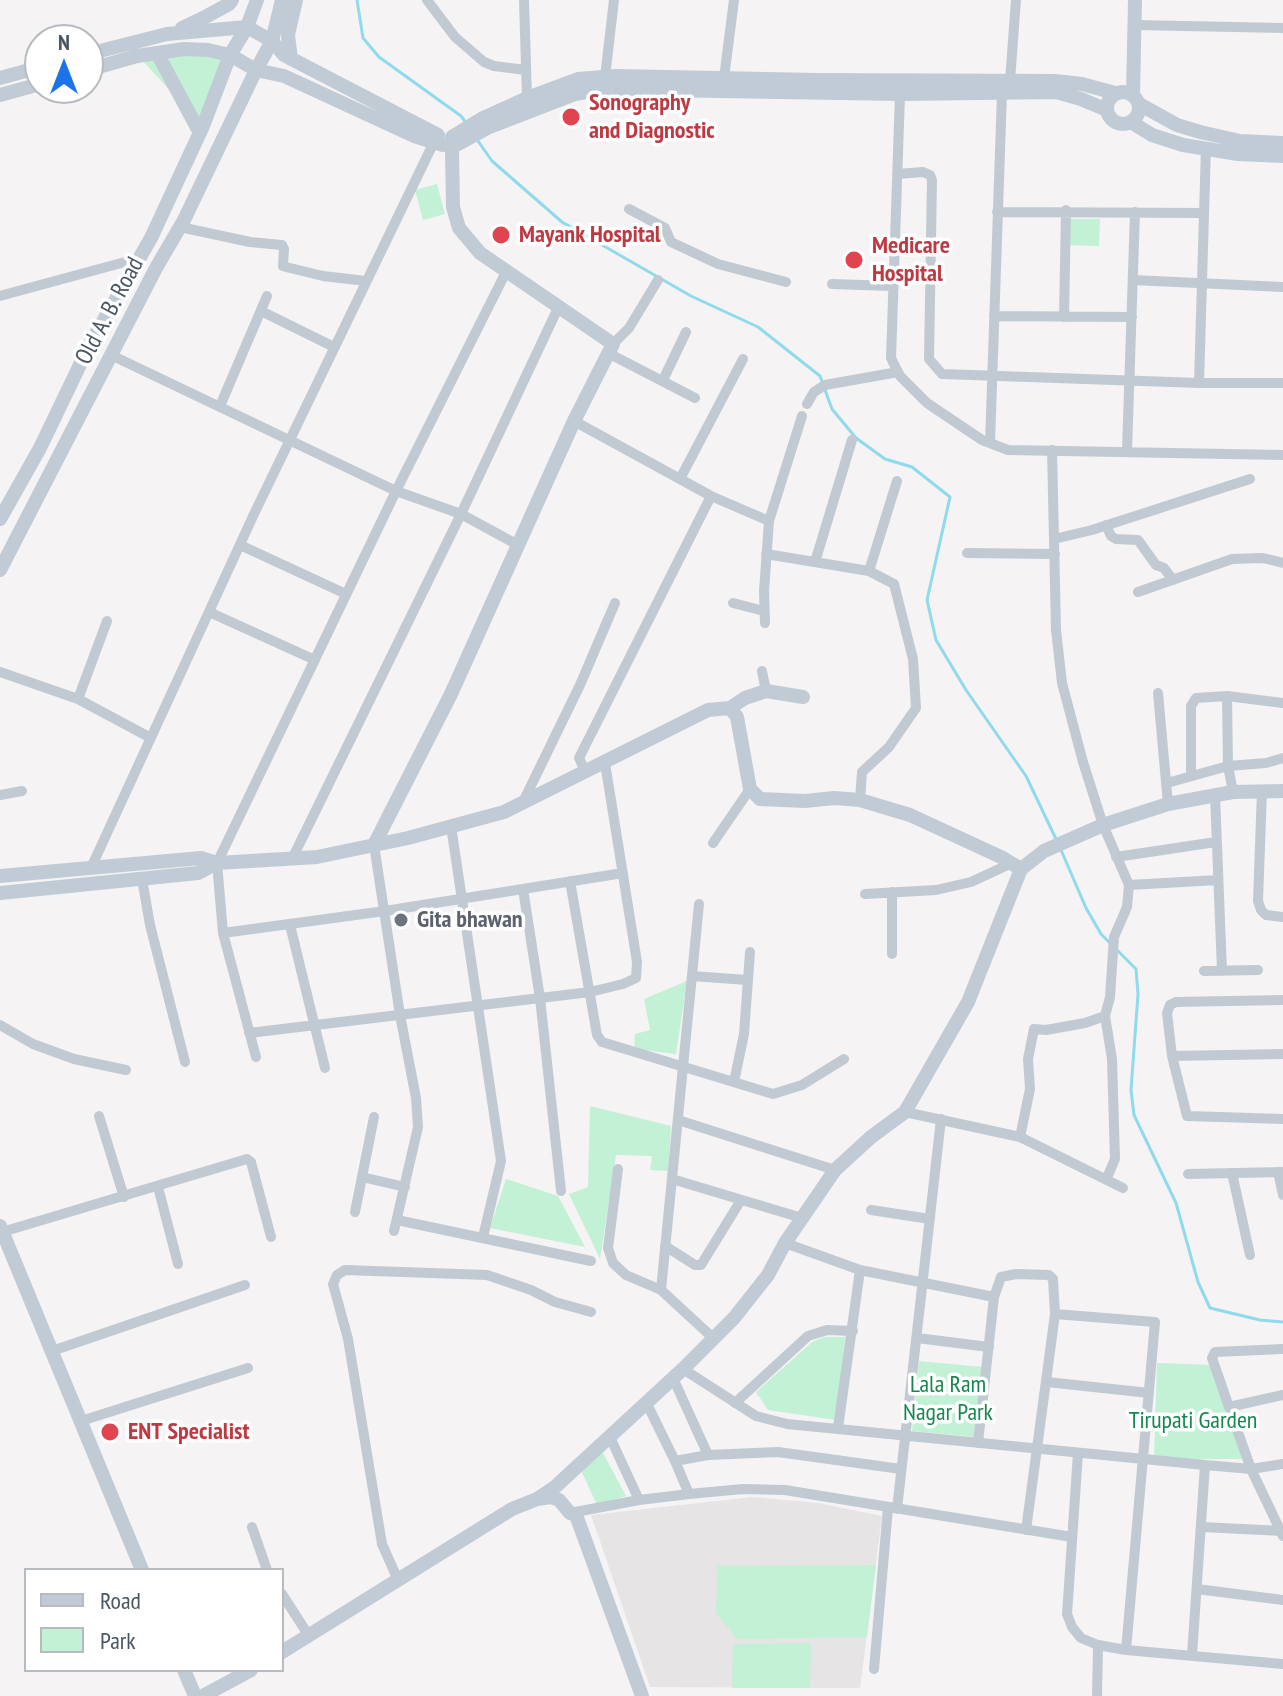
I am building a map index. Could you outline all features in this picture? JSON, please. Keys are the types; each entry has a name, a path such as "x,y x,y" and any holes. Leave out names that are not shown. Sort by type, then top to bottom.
{"street":[{"path":"167,34 207,16 232,0"},
{"path":"247,27 257,0"},
{"path":"272,41 282,0"},
{"path":"291,59 288,32 296,0"},
{"path":"427,0 455,37 484,62 526,70"},
{"path":"524,0 527,98"},
{"path":"605,77 614,0"},
{"path":"724,78 734,0"},
{"path":"990,443 997,212 1016,0"},
{"path":"1131,122 1139,112 1136,100 1135,0"},
{"path":"1134,25 1283,28"},
{"path":"104,50 167,34 247,27 272,41 291,59 452,141"},
{"name":"Old A. B. Road","path":"0,519 151,238 200,133 230,55 247,27"},
{"name":"Old A. B. Road","path":"0,570 180,227 272,41"},
{"path":"104,66 157,53 184,49 208,50 230,55 256,70 284,76 414,136 452,141"},
{"path":"157,53 200,133"},
{"path":"0,78 24,71"},
{"path":"246,92 284,76"},
{"path":"90,870 149,737 366,281 452,141 527,98 578,79 605,77 1006,87 1056,92 1107,110"},
{"path":"485,123 575,94 602,89 900,94 1055,81 1115,93 1122,91 1177,125 1200,132 1240,141 1283,143"},
{"path":"0,95 24,88"},
{"path":"1115,93 1107,103 1107,110 1119,123 1131,122 1152,135 1183,145 1238,154 1283,156"},
{"path":"900,94 891,358 898,372 927,403 990,443 1008,450 1283,455"},
{"path":"452,141 453,207 459,228 480,253 610,348 695,398"},
{"path":"1199,383 1206,147"},
{"path":"897,174 923,172 930,175 932,180 929,359 942,374 1283,383"},
{"path":"629,209 665,228 671,242 718,264 786,282"},
{"path":"1064,317 1066,210"},
{"path":"997,212 1203,213"},
{"path":"1127,450 1135,212"},
{"path":"180,227 250,242 282,245 283,266 323,276 366,281"},
{"path":"0,296 125,262 133,267"},
{"path":"256,1057 223,933 217,863 396,491 507,270"},
{"path":"394,1231 418,1127 416,1098 374,845 451,694 610,348 629,328 658,280"},
{"path":"1133,280 1283,287"},
{"path":"832,284 892,286"},
{"path":"220,406 267,296"},
{"path":"292,859 558,308"},
{"path":"261,311 334,347"},
{"path":"994,316 1132,317"},
{"path":"663,380 686,332"},
{"path":"111,355 396,491 461,514 518,545"},
{"path":"680,479 743,359"},
{"path":"807,404 822,387 898,372"},
{"path":"765,623 769,521 802,416"},
{"path":"574,421 711,496 769,521"},
{"path":"815,562 852,440"},
{"path":"1052,450 1056,630 1062,683 1103,825 1129,885 1127,907 1114,937 1110,997 1105,1016 1112,1059 1115,1159 1106,1180"},
{"path":"1054,539 1250,479"},
{"path":"869,571 897,481"},
{"path":"586,773 579,758 711,496"},
{"path":"1106,525 1116,539 1138,540 1156,565 1164,568 1173,580"},
{"path":"240,545 346,594"},
{"path":"967,553 1055,554"},
{"path":"766,554 869,571 894,584 913,659 916,708 884,753 862,772 860,800"},
{"path":"1138,592 1232,559 1263,558 1283,563"},
{"path":"522,803 580,685 615,603"},
{"path":"733,603 764,611"},
{"path":"209,612 315,660"},
{"path":"78,699 107,621"},
{"path":"762,671 766,691"},
{"path":"0,672 78,699 149,737"},
{"path":"0,876 201,858 217,863 317,857 374,845 504,812 708,710 730,708 745,698 766,691 803,697"},
{"path":"1158,693 1168,804"},
{"path":"1191,776 1193,701 1196,698 1227,696 1283,703"},
{"path":"1227,696 1228,766 1233,792"},
{"path":"730,708 737,717 750,789 760,799 860,800 910,815 1016,866"},
{"path":"1167,783 1228,766 1266,763 1283,758"},
{"path":"249,1033 590,992 636,978 638,971 605,763"},
{"path":"713,843 750,789"},
{"path":"0,795 22,791"},
{"path":"1262,791 1258,901 1266,915 1283,917"},
{"path":"865,894 936,890 961,885 1016,866 1103,825 1168,804 1233,792 1283,791"},
{"path":"1215,795 1222,971"},
{"path":"451,826 501,1161 483,1237"},
{"path":"1116,857 1216,842"},
{"path":"0,893 198,873 217,863"},
{"path":"284,1651 512,1509 537,1499 555,1487 734,1318 768,1275 785,1243 835,1170 871,1137 905,1112 968,1002 1016,866"},
{"path":"223,933 623,873"},
{"path":"142,879 150,925 185,1062"},
{"path":"1129,885 1218,880"},
{"path":"570,881 597,1035 602,1042 773,1094 802,1085 844,1059"},
{"path":"523,889 540,998 561,1191"},
{"path":"892,892 892,954"},
{"path":"661,1290 699,904"},
{"path":"290,925 325,1068"},
{"path":"734,1082 744,1034 750,952"},
{"path":"1204,971 1258,970"},
{"path":"692,976 747,980"},
{"path":"1283,1000 1176,1002 1170,1005 1167,1013 1183,1108 1190,1118 1283,1119"},
{"path":"1020,1137 1030,1089 1028,1059 1034,1029 1085,1023 1105,1016"},
{"path":"0,1025 33,1044 74,1059 126,1070"},
{"path":"1172,1056 1283,1054"},
{"path":"905,1112 1020,1137 1123,1188"},
{"path":"99,1116 124,1197"},
{"path":"355,1212 374,1117"},
{"path":"874,1669 892,1509 901,1469 917,1338 941,1119"},
{"path":"678,1120 835,1170"},
{"path":"141,1568 1,1229 124,1197 248,1159 271,1237"},
{"path":"618,1169 608,1248 613,1263 626,1275 661,1290 712,1337"},
{"path":"1188,1174 1280,1172 1283,1195"},
{"path":"1232,1173 1250,1255"},
{"path":"362,1177 405,1187"},
{"path":"672,1179 802,1218"},
{"path":"158,1187 178,1264"},
{"path":"665,1246 695,1265 701,1265 741,1200"},
{"path":"871,1210 930,1219"},
{"path":"397,1220 591,1261"},
{"path":"785,1243 860,1270 994,1297"},
{"path":"398,1580 382,1544 348,1339 333,1284 337,1275 345,1270 487,1275 555,1302 591,1312"},
{"path":"838,1428 860,1270"},
{"path":"978,1443 994,1297 1001,1277 1049,1275 1053,1279 1055,1314 1026,1530"},
{"path":"52,1351 245,1285"},
{"path":"1055,1314 1155,1322 1126,1650"},
{"path":"735,1403 808,1336 827,1330 853,1331"},
{"path":"917,1338 989,1347"},
{"path":"1282,1533 1251,1469 1212,1355 1215,1352 1283,1349"},
{"path":"81,1421 248,1368"},
{"path":"678,1373 756,1416 787,1424 1251,1469 1283,1464"},
{"path":"678,1373 708,1455"},
{"path":"1047,1382 1149,1393"},
{"path":"1229,1407 1283,1395"},
{"path":"646,1402 689,1494"},
{"path":"609,1435 639,1500"},
{"path":"675,1461 708,1455 778,1452 901,1469"},
{"path":"1078,1453 1067,1614 1081,1638 1126,1650 1283,1664"},
{"path":"1192,1655 1205,1465"},
{"path":"570,1513 689,1494 743,1489 785,1490 1072,1537"},
{"path":"537,1499 551,1497 559,1500 570,1513 576,1515 642,1696"},
{"path":"570,1513 568,1518 632,1696"},
{"path":"252,1527 266,1568"},
{"path":"1202,1527 1282,1533"},
{"path":"1197,1589 1283,1600"},
{"path":"284,1597 309,1636"},
{"path":"1097,1696 1098,1645"},
{"path":"185,1672 195,1696"},
{"path":"203,1696 247,1672"}],"shaded area":[{"path":"753,1497 818,1503 882,1516 860,1688 650,1687 591,1515"}],"green space":[{"path":"230,55 203,126 138,56"},
{"path":"437,184 445,214 423,220 415,190"},
{"path":"1068,219 1100,219 1099,246 1068,245"},
{"path":"687,981 676,1054 634,1049 635,1034 650,1030 644,999"},
{"path":"590,1106 671,1126 668,1171 650,1170 652,1156 616,1155 600,1259 569,1194 588,1187"},
{"path":"506,1179 558,1196 585,1247 490,1228"},
{"path":"824,1337 845,1337 836,1420 768,1410 756,1392 812,1342"},
{"name":"Lala Ram Nagar Park","path":"919,1361 983,1367 976,1437 912,1431"},
{"name":"Tirupati Garden","path":"1157,1363 1213,1365 1245,1459 1154,1459"},
{"path":"602,1451 626,1496 597,1505 579,1466"},
{"path":"876,1565 867,1637 737,1639 716,1613 718,1566"},
{"path":"811,1643 810,1688 732,1688 733,1644"}],"waterway":[{"path":"357,0 363,38 379,57 461,116 467,124"},
{"path":"478,141 492,161 562,222 691,296 758,327 820,376 832,409 856,438 885,459 912,467 950,497 927,600 936,640 966,690 1026,776 1056,839"},
{"path":"1061,850 1086,908 1109,942"},
{"path":"1117,950 1136,969 1138,994 1131,1090 1134,1115 1176,1203 1198,1282 1210,1308 1283,1322"}],"place":[{"name":"Sonography and Diagnostic","path":"571,117"},
{"name":"Mayank Hospital","path":"501,235"},
{"name":"Medicare Hospital","path":"854,260"},
{"name":"Gita bhawan","path":"401,920"},
{"name":"ENT Specialist","path":"110,1432"}]}
